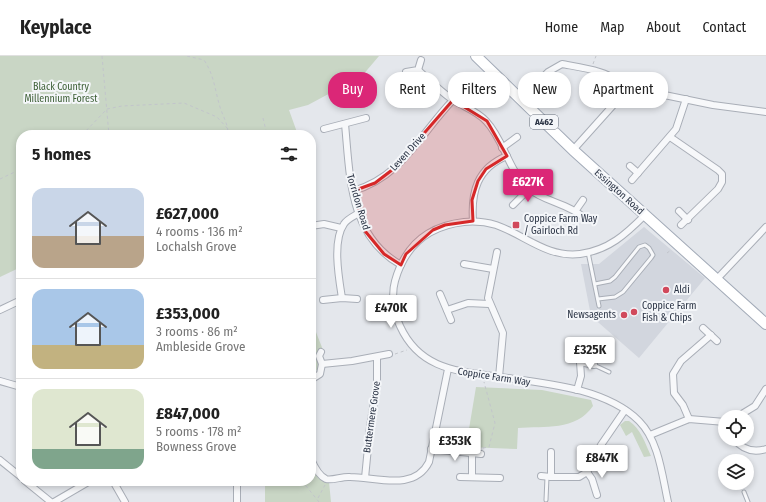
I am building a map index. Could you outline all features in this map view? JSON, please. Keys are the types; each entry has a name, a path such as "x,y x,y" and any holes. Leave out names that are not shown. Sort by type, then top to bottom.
{"main road":[{"name":"Essington Road","path":"476,56 573,150 766,324"}],"street":[{"path":"418,70 421,60"},
{"path":"548,72 562,64 599,72"},
{"path":"406,72 418,70"},
{"path":"418,70 448,96"},
{"path":"668,95 713,105 766,112"},
{"path":"632,180 670,137 676,128 686,99"},
{"name":"Leven Drive","path":"353,191 376,183 392,170 448,106"},
{"path":"470,108 487,121 517,175 529,189 548,199 576,210 586,219"},
{"path":"573,150 611,108"},
{"path":"324,129 366,118"},
{"name":"Torridon Road","path":"345,124 348,174 359,213 366,231 373,242 384,254 401,266"},
{"path":"502,148 517,137"},
{"path":"670,137 722,174 722,182 718,189 688,220 681,225"},
{"path":"473,221 472,200 478,180 486,169 507,156"},
{"path":"630,166 638,173"},
{"path":"513,205 529,189"},
{"path":"576,210 583,200"},
{"path":"679,211 688,220"},
{"path":"342,298 338,270 339,238 341,228 345,222 359,213"},
{"name":"Coppice Farm Way","path":"645,215 623,236 609,246 580,254 558,254 532,244 494,224 473,221 445,225 433,230 412,246 406,254 394,284 395,309 401,328 412,347 426,358 448,369 577,390 608,400 625,410 638,420 650,435 660,466 668,502"},
{"path":"316,225 324,224 341,228"},
{"path":"716,280 766,228"},
{"path":"497,252 488,298 489,304 503,333 499,377"},
{"path":"464,264 493,269"},
{"path":"440,294 452,320"},
{"path":"323,300 342,298 357,299"},
{"path":"0,310 16,302"},
{"path":"447,310 468,303 489,304"},
{"path":"703,328 717,341"},
{"path":"689,419 683,405 674,393 672,386 673,374 681,361 711,335"},
{"path":"577,390 581,376 579,348"},
{"path":"316,376 320,374 322,364 320,356 321,352"},
{"path":"322,364 389,354"},
{"name":"Buttermere Grove","path":"365,478 371,416 377,383 377,357"},
{"path":"580,362 594,364"},
{"path":"316,469 326,479 351,476 391,481 410,479 426,467 448,369"},
{"path":"0,381 16,386"},
{"path":"748,410 755,406 766,389"},
{"path":"551,452 546,477 579,477 587,472 601,445 625,410"},
{"path":"650,435 689,419 718,421"},
{"path":"742,446 751,451 766,449"},
{"path":"431,449 480,454"},
{"path":"472,454 472,477"},
{"path":"0,460 16,473"},
{"path":"587,472 592,479 597,495"},
{"path":"460,477 500,478"},
{"path":"32,486 51,502"},
{"path":"54,502 81,486"},
{"path":"116,486 124,502"},
{"path":"237,486 237,502"}],"lane":[{"path":"595,284 610,281 615,277 639,247 645,246 652,252 653,255 651,258 623,292 615,297 598,299"},
{"path":"588,252 600,306"},
{"path":"594,364 609,372"},
{"path":"546,477 546,500"},
{"path":"744,492 748,502"}],"path":[{"path":"102,56 109,130"},
{"path":"187,56 204,60 211,70 221,109 228,128"},
{"path":"87,130 107,109 122,106 184,103 217,117 228,128"},
{"path":"263,118 266,130"},
{"path":"0,179 16,172"},
{"path":"389,354 404,352 412,347"},
{"path":"480,454 483,454 483,447 489,447 495,423 484,383 486,376"},
{"path":"318,499 326,484 326,479"},
{"path":"306,486 320,502"}],"highlighted area":[{"path":"453,100 487,121 507,156 486,169 478,181 472,200 473,221 445,225 433,230 406,254 401,265 384,254 373,242 365,231 353,191 375,183 392,170"}],"shaded area":[{"path":"644,227 705,278 639,358 591,316 581,264 599,264"}],"green space":[{"name":"Black Country Millennium Forest","path":"0,56 379,56 365,72 328,72 328,94 308,105 289,110 296,130 16,130 16,269 0,277"},
{"path":"316,332 323,350 318,350 318,368 316,371"},
{"path":"476,387 542,390 591,400 593,406 578,420 559,426 518,428 517,449 466,447"},
{"path":"625,421 629,421 637,428 651,456 644,457 632,432 626,436 620,425"},
{"path":"316,470 329,482 331,502 265,502 265,486 316,486"}],"place":[{"name":"Coppice Farm Way / Gairloch Rd","path":"516,225"},
{"name":"Aldi","path":"666,290"},
{"name":"Coppice Farm Fish & Chips","path":"634,312"},
{"name":"Newsagents","path":"624,315"}]}
